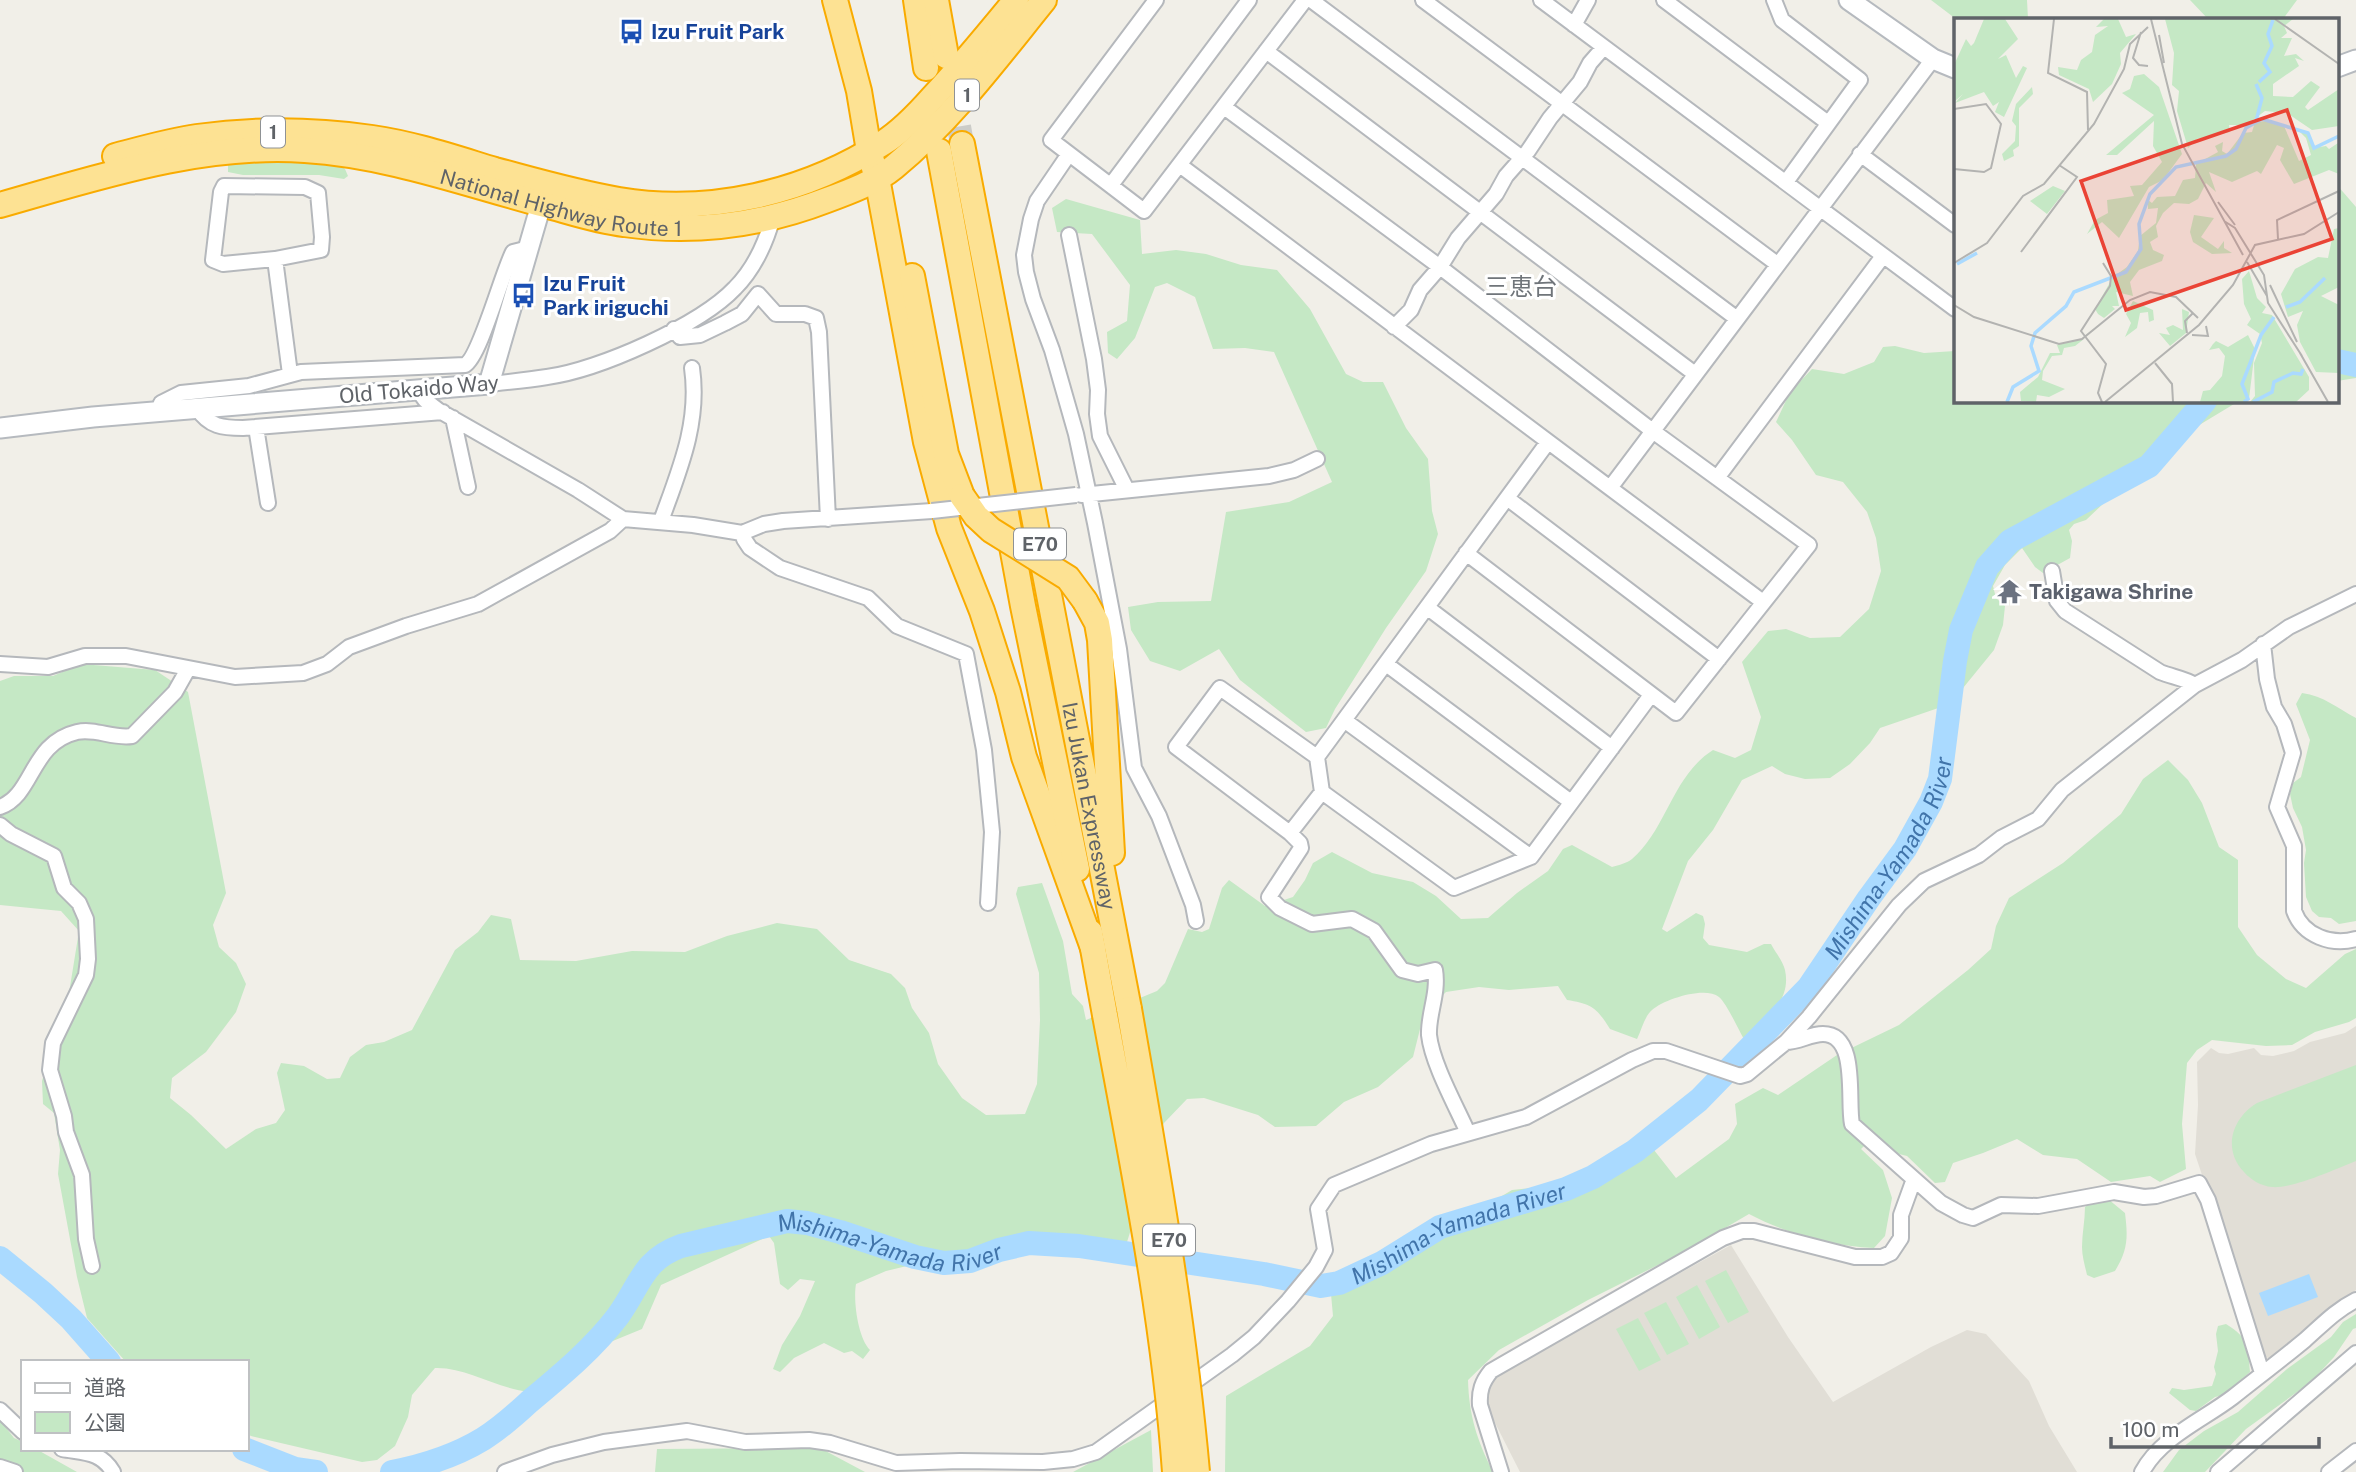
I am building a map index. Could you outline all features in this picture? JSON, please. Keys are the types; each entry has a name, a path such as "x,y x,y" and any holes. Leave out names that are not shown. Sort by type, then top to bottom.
{"highway":[{"path":"835,0 859,91 885,173 946,454 962,496 976,516 991,530 1068,578 1097,623 1117,944"},
{"path":"848,0 876,147"},
{"path":"916,0 936,62 936,0"},
{"name":"National Highway Route 1","path":"0,205 119,171 217,152 265,149 354,155 545,194 698,205 739,200 775,192 819,176 876,147 903,128 941,89 1016,0"},
{"name":"National Highway Route 1","path":"0,190 77,166 174,141 243,132 320,132 406,145 621,224 692,229 730,226 802,209 885,173 963,100 1044,0"},
{"name":"Izu Jukan Expressway","path":"1175,1472 1171,1413 1147,1244 1093,948 1023,606 951,147 1117,944 1170,1243 1191,1399 1197,1472"},
{"path":"885,173 926,442 946,516 982,611 1024,757 1093,948"}],"street":[{"path":"1156,0 1051,140 1144,211 1181,166 1305,0"},
{"path":"1111,185 1249,0"},
{"path":"1311,0 1736,318"},
{"path":"1423,0 1777,264"},
{"path":"1541,0 1954,308"},
{"path":"1574,25 1588,0"},
{"path":"1664,0 1828,123"},
{"path":"1774,0 1782,20 1860,80 1786,182"},
{"path":"1849,0 1933,59 1954,68"},
{"path":"1394,327 1411,310 1420,290 1440,267 1458,238 1480,213 1604,47"},
{"path":"1266,51 1695,374"},
{"path":"1610,488 1933,59"},
{"path":"2338,67 2356,60"},
{"path":"1224,107 1440,267 1654,432 1809,545 1676,713 1466,553"},
{"path":"1069,154 1037,201 1031,219 1024,255 1028,284 1052,350 1076,434 1082,495 1112,606 1134,768 1159,816 1193,905 1196,921"},
{"path":"1860,154 1954,224"},
{"path":"1181,166 1763,603"},
{"path":"224,186 305,187 318,193 323,237 321,250 275,259 223,264 213,260 224,186"},
{"path":"489,384 545,194"},
{"name":"Old Tokaido Way","path":"0,428 197,408 489,384 548,377 579,370 610,359 708,311 743,279 760,252 773,217"},
{"path":"1069,235 1094,359 1100,436 1127,490"},
{"path":"158,412 161,403 181,393 249,386 289,374 465,365 471,362 476,352 513,252 529,248"},
{"path":"1717,478 1882,256"},
{"path":"275,259 289,374"},
{"path":"674,329 680,337 700,335 742,314 758,294 776,314 805,314 816,318 820,332 828,519"},
{"path":"661,521 690,435 694,414 692,369"},
{"path":"417,389 425,400 448,415 578,489 623,519 661,521 742,533 764,524 783,521 932,512 1269,476 1294,470 1317,459"},
{"path":"197,408 205,420 221,428 448,415"},
{"path":"448,415 468,487"},
{"path":"256,427 268,503"},
{"path":"1548,442 1317,757 1322,792 1454,888 1531,857 1651,695"},
{"path":"1507,498 1719,659"},
{"path":"0,664 48,667 85,656 126,656 235,677 310,672 327,664 349,647 478,604 610,531 623,519"},
{"path":"742,533 750,548 780,568 868,598 897,626 966,654 984,750 992,832 988,903"},
{"path":"2052,571 2057,601 2066,611 2160,672 2185,679 2195,685"},
{"path":"505,1472 552,1455 604,1442 687,1431 745,1442 809,1440 830,1443 896,1462 1043,1462 1073,1459 1097,1452 1254,1337 1288,1301 1316,1267 1325,1250 1318,1209 1334,1185 1431,1143 1526,1117 1653,1051 1680,1055 1740,1076 1747,1074 1786,1042 1809,1017 1914,889 1924,881 1979,855 2001,838 2038,819 2062,790 2195,685 2242,660 2289,627 2356,594"},
{"path":"1428,608 1612,748"},
{"path":"2263,644 2267,680 2274,706 2284,724 2293,753 2277,807 2280,820 2294,846 2294,911 2306,930 2318,936 2332,942 2356,939"},
{"path":"1386,664 1571,802"},
{"path":"0,807 16,798 42,754 67,736 87,731 132,736 175,692 188,669"},
{"path":"1317,757 1220,688 1176,747 1300,843 1301,848 1269,897 1280,908 1312,924 1352,919 1374,931 1402,970 1418,974 1436,970 1429,1034 1440,1070 1468,1133"},
{"path":"1344,720 1531,857"},
{"path":"1290,833 1322,792"},
{"path":"0,825 11,834 54,856 64,888 79,903 86,919 86,975 54,1043 50,1070 66,1132 82,1175 86,1239 92,1266"},
{"path":"1786,1042 1797,1042 1820,1034 1836,1037 1841,1042 1848,1060 1852,1124 1948,1208 1962,1215 1973,1217 2001,1205 2038,1206 2114,1192 2156,1196 2199,1183 2211,1210 2262,1373"},
{"path":"1501,1472 1480,1405 1479,1394 1491,1371 1687,1258 1742,1231 1754,1231 1855,1257 1882,1257 1891,1253 1901,1238 1901,1215 1914,1179"},
{"path":"2142,1472 2163,1447 2262,1373 2340,1308 2356,1300"},
{"path":"2219,1471 2356,1353"},
{"path":"0,1410 21,1430"},
{"path":"73,1451 99,1456 113,1472"},
{"path":"2334,1471 2356,1451"},
{"path":"0,1467 15,1472"}],"shaded area":[{"path":"2356,1026 2356,1290 2300,1337 2269,1358 2263,1357 2195,1154 2197,1062 2211,1048 2228,1054 2254,1048 2261,1055 2273,1056 2345,1033"},
{"path":"1731,1245 1788,1337 1833,1402 1967,1330 1986,1334 2029,1381 2049,1426 2077,1472 1520,1472 1490,1413 1487,1390 1491,1382 1506,1369"}],"green space":[{"path":"1931,0 2027,0 2028,18 1955,18"},
{"path":"2190,0 2297,0 2284,18 2207,18"},
{"path":"236,160 302,161 342,166 348,176 344,179 319,175 243,175 228,172 228,163"},
{"path":"2338,186 2356,207 2356,378 2338,381"},
{"path":"1066,199 1140,220 1142,254 1176,250 1277,270 1310,309 1346,374 1363,382 1383,382 1406,428 1428,459 1432,511 1438,534 1426,571 1386,628 1326,728 1306,732 1240,680 1219,649 1180,671 1150,661 1131,630 1128,607 1158,602 1211,601 1226,512 1289,502 1332,482 1274,352 1245,348 1213,349 1195,297 1167,283 1155,287 1135,338 1117,359 1108,353 1107,332 1127,321 1130,285 1092,234 1057,232 1052,208"},
{"path":"1895,346 1924,353 1954,351 1954,402 2237,402 2191,430 2174,452 2106,501 2086,520 2074,524 2069,530 2072,541 2070,558 2043,573 2035,567 2022,548 2005,565 1993,586 1996,598 2005,606 2003,625 1994,650 1950,704 1880,728 1850,764 1830,778 1805,779 1785,774 1772,766 1742,780 1713,830 1688,861 1662,929 1667,932 1696,913 1703,916 1703,938 1709,945 1747,952 1764,944 1771,944 1785,970 1784,992 1775,1010 1744,1039 1725,1005 1713,994 1685,995 1658,1006 1647,1016 1637,1039 1610,1029 1601,1016 1588,1005 1567,1000 1558,986 1509,990 1479,987 1446,992 1429,1009 1421,1025 1413,1057 1378,1087 1344,1102 1316,1126 1275,1127 1258,1115 1204,1098 1187,1099 1164,1123 1127,1194 1132,1226 1127,1242 1095,1237 1062,1243 978,1249 886,1271 856,1284 857,1319 862,1337 870,1350 863,1359 852,1351 844,1353 824,1343 794,1358 780,1372 773,1369 782,1345 800,1316 815,1281 800,1279 788,1290 780,1284 774,1243 769,1236 661,1285 642,1329 569,1359 530,1392 459,1371 435,1368 412,1395 408,1417 395,1446 377,1460 362,1462 251,1436 248,1434 248,1360 124,1360 87,1318 58,1174 60,1150 54,1113 43,1104 42,1081 69,993 79,931 61,911 0,905 0,681 14,676 53,676 81,664 155,670 188,692 226,893 213,925 219,947 236,963 246,984 236,1012 206,1052 172,1078 170,1098 226,1149 256,1129 276,1123 285,1110 277,1073 281,1063 304,1066 327,1079 340,1078 350,1057 366,1045 384,1042 412,1030 455,950 478,932 491,915 511,919 520,960 576,961 632,951 685,952 727,936 777,923 817,929 849,960 891,974 905,988 912,1008 929,1033 938,1064 962,1098 986,1115 1025,1114 1037,1084 1039,973 1016,894 1018,887 1042,883 1063,941 1072,994 1083,1006 1086,1020 1157,991 1165,983 1188,929 1202,932 1209,929 1222,888 1229,880 1265,906 1293,897 1313,863 1332,852 1372,873 1413,882 1436,896 1461,919 1488,918 1548,871 1563,849 1572,845 1612,867 1632,859 1654,833 1679,788 1699,761 1713,750 1735,758 1751,750 1761,717 1742,662 1768,631 1786,629 1810,638 1840,637 1869,609 1881,571 1876,538 1867,512 1843,482 1816,475 1776,422 1790,392 1812,369 1844,374 1874,362 1883,347"},
{"path":"2302,693 2324,700 2356,718 2356,921 2339,924 2331,918 2319,917 2312,911 2306,897 2306,850 2302,827 2290,794 2293,783 2301,777 2310,740 2296,704"},
{"path":"2168,760 2188,780 2202,803 2219,847 2238,860 2238,927 2257,955 2286,979 2306,988 2345,954 2356,949 2356,1018 2315,1032 2292,1045 2266,1046 2212,1040 2197,1050 2187,1063 2182,1124 2186,1169 2160,1182 2150,1176 2111,1182 2077,1159 2043,1155 2017,1139 1953,1163 1945,1182 1935,1183 1907,1156 1891,1152 1875,1135 1861,1149 1883,1170 1892,1198 1885,1236 1874,1248 1810,1238 1749,1214 1684,1252 1588,1300 1499,1350 1468,1380 1475,1428 1493,1472 1225,1472 1226,1396 1310,1346 1333,1316 1331,1294 1376,1271 1512,1190 1593,1181 1650,1145 1676,1178 1729,1139 1737,1124 1735,1104 1763,1088 1778,1095 1837,1055 1899,1025 1968,970 1991,949 1996,926 2009,898 2063,863 2121,814 2143,779"},
{"path":"2356,1065 2356,1161 2314,1178 2281,1187 2264,1185 2247,1175 2237,1163 2232,1144 2236,1125 2248,1109 2257,1103"},
{"path":"2108,1199 2125,1213 2126,1243 2115,1271 2094,1278 2087,1275 2082,1254 2085,1207 2094,1200"},
{"path":"1726,1270 1749,1312 1728,1323 1705,1281"},
{"path":"1697,1285 1720,1327 1699,1339 1676,1297"},
{"path":"1666,1302 1689,1344 1667,1355 1644,1313"},
{"path":"2356,1314 2356,1328 2311,1382 2246,1429 2205,1472 2163,1472 2179,1450 2204,1431 2238,1412 2287,1369 2331,1337 2343,1322"},
{"path":"1638,1318 1661,1360 1639,1371 1616,1329"},
{"path":"2226,1324 2244,1339 2250,1372 2224,1395 2215,1397 2196,1411 2190,1410 2169,1393 2172,1388 2184,1390 2212,1386 2218,1351 2216,1334 2218,1326"},
{"path":"0,1420 14,1438 21,1441 21,1451 40,1451 77,1472 0,1472"},
{"path":"1151,1430 1153,1472 1073,1472"},
{"path":"820,1448 865,1472 655,1472 657,1449"}],"water":[{"path":"2309,1274 2318,1297 2268,1316 2259,1293"}],"waterway":[{"name":"Mishima-Yamada River","path":"2338,361 2356,365"},
{"name":"Mishima-Yamada River","path":"392,1472 450,1455 483,1439 501,1426 598,1340 618,1316 650,1266 681,1246 787,1221 807,1223 915,1257 944,1263 970,1261 1029,1243 1079,1246 1264,1274 1321,1286 1339,1283 1382,1263 1440,1227 1566,1189 1593,1177 1635,1151 1699,1100 1809,987 1905,849 1931,802 1940,779 1961,630 1987,567 2010,541 2149,466 2204,402"},
{"name":"Mishima-Yamada River","path":"0,1258 71,1319 107,1360"},
{"name":"Mishima-Yamada River","path":"248,1451 295,1469 316,1472"}],"tunnel":[{"path":"953,91 962,144"}],"place":[{"name":"Izu Fruit Park","path":"631,31"},
{"name":"Izu Fruit Park iriguchi","path":"523,295"},
{"name":"Takigawa Shrine","path":"2009,591"}],"district":[{"name":"三恵台","path":"1521,286"}]}
